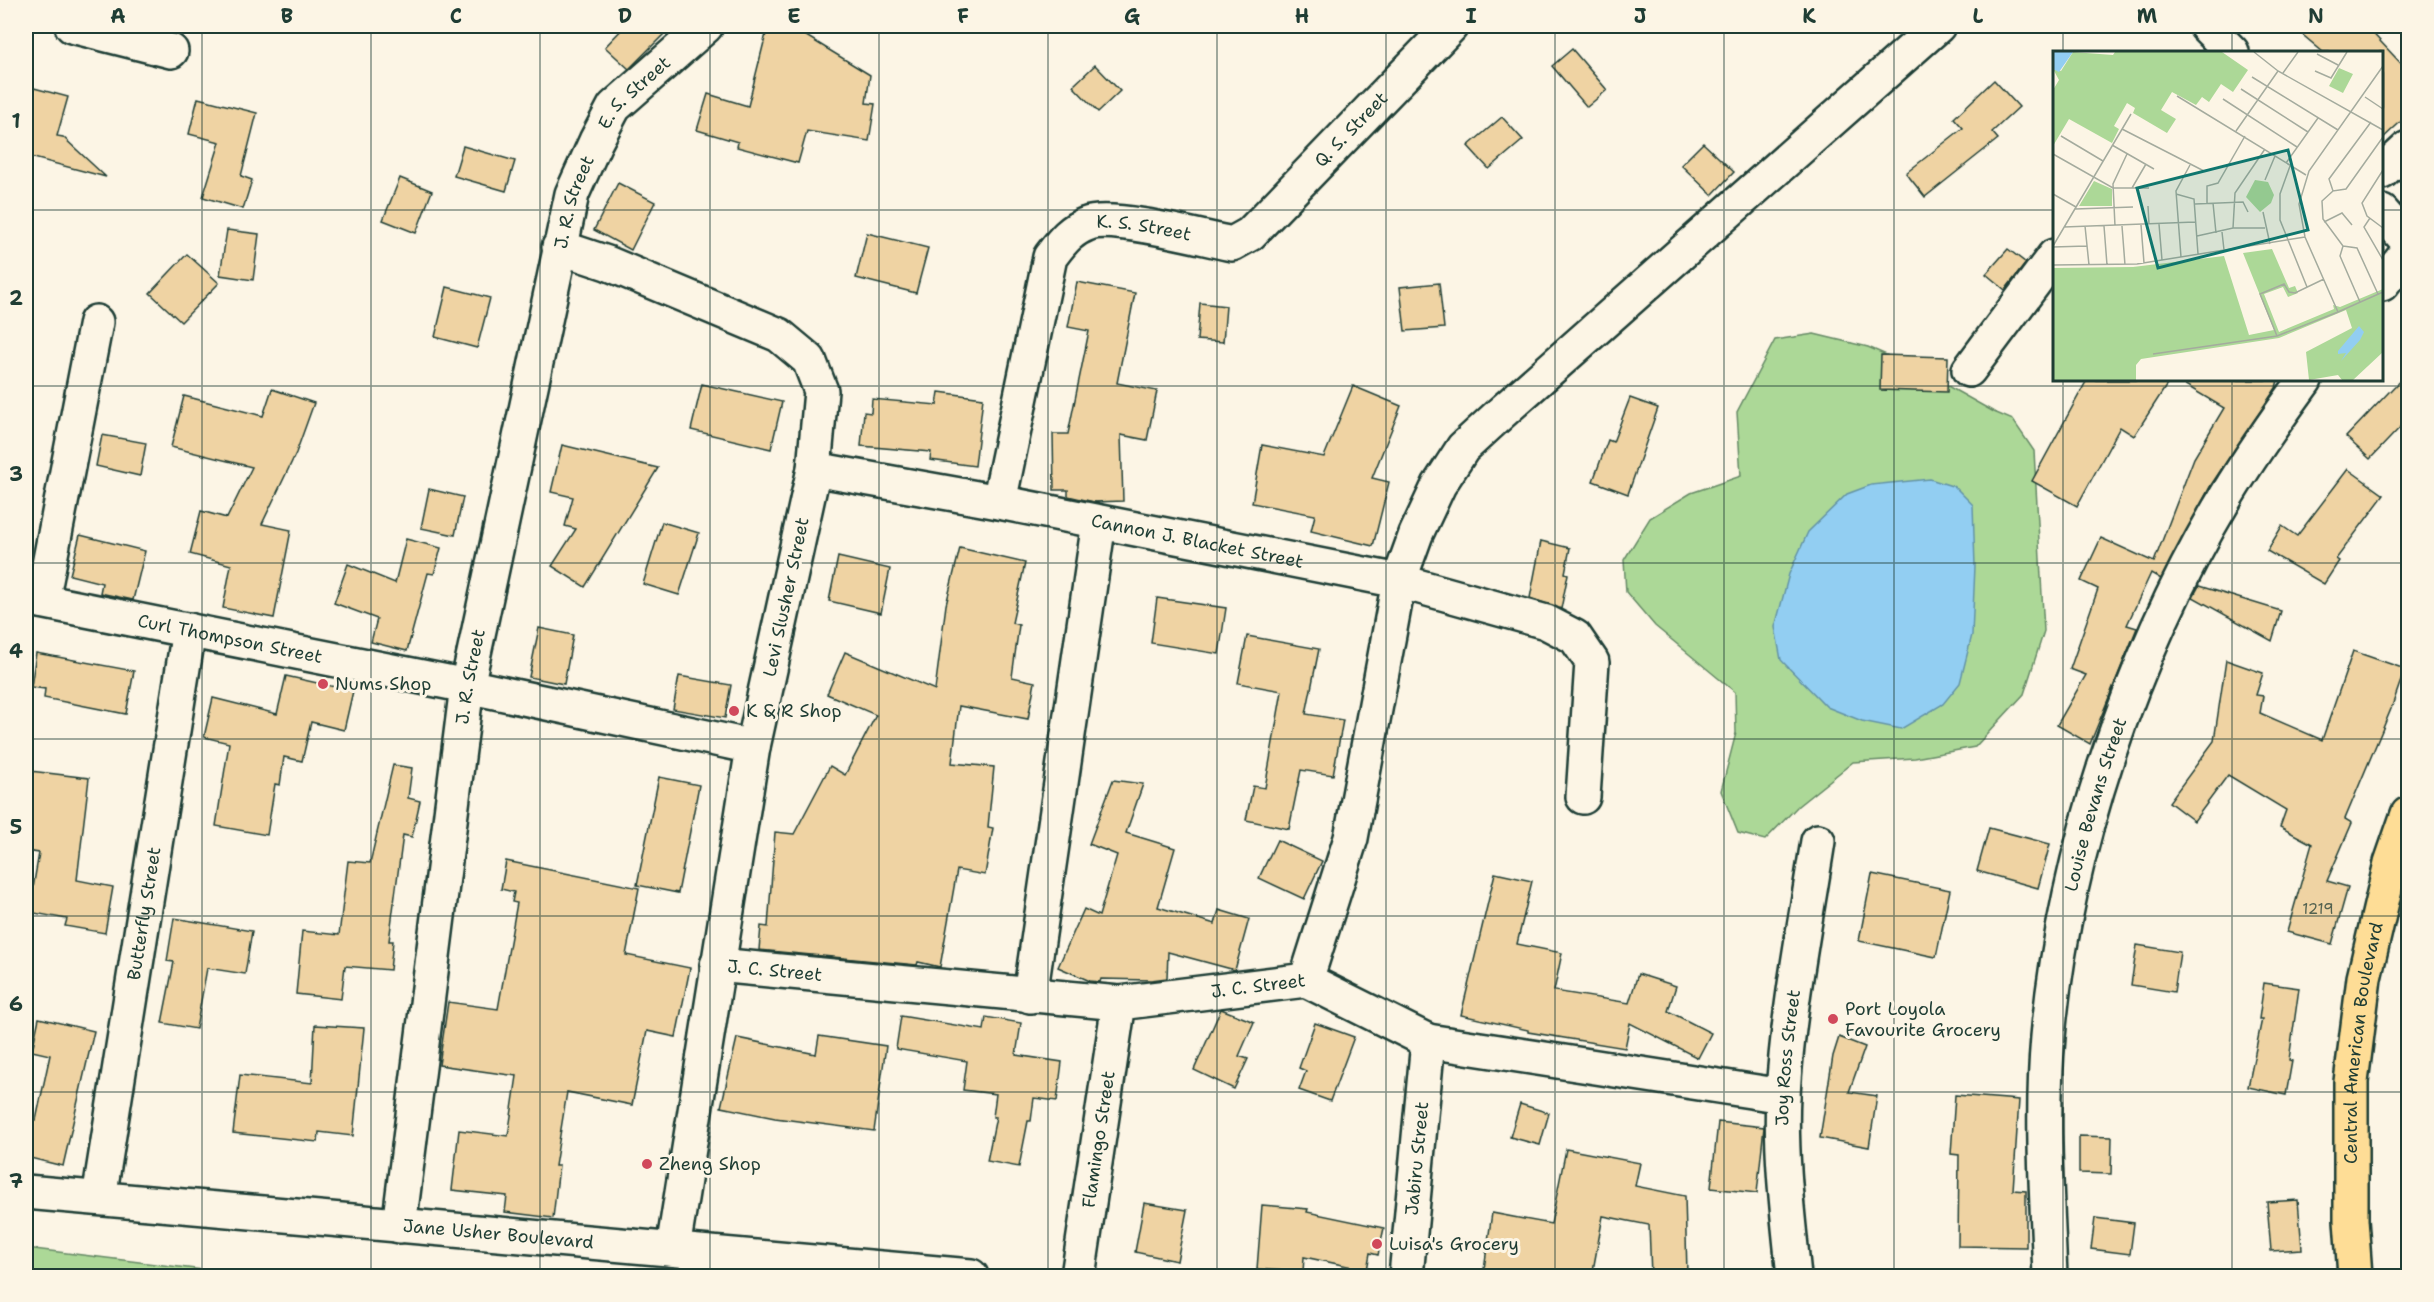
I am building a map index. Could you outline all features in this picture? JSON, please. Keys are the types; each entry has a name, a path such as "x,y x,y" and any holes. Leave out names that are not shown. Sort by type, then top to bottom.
{"main road":[{"name":"Central American Boulevard","path":"2355,1276 2351,1220 2351,1082 2364,978 2391,862 2409,814"}],"street":[{"path":"72,26 171,51"},
{"name":"E. S. Street","path":"596,141 614,107 706,26"},
{"name":"Q. S. Street","path":"1250,234 1451,26"},
{"path":"1306,980 1351,838 1399,581 1416,534 1439,485 1463,448 1938,26"},
{"name":"J. R. Street","path":"399,1226 467,686 572,194 596,141"},
{"path":"2383,171 2409,148"},
{"path":"2383,213 2409,242"},
{"name":"K. S. Street","path":"999,502 1050,256 1066,235 1089,223 1125,223 1233,244 1250,234"},
{"name":"Levi Slusher Street","path":"560,247 607,262 778,335 809,360 821,391 814,469 753,747 673,1249"},
{"path":"2383,283 2409,252"},
{"path":"1969,370 2053,259"},
{"path":"34,599 96,322"},
{"name":"Louise Bevans Street","path":"2050,1276 2044,1109 2048,1037 2056,968 2075,870 2095,795 2154,638 2189,564 2227,495 2304,381"},
{"name":"Cannon J. Blacket Street","path":"814,469 999,502 1399,581 1546,622 1575,637 1592,662 1583,797"},
{"path":"1030,996 1099,522"},
{"name":"Curl Thompson Street","path":"34,599 467,686 753,747"},
{"name":"Butterfly Street","path":"99,1198 189,630"},
{"name":"Joy Ross Street","path":"1794,1276 1786,1190 1783,1096 1794,993 1818,841"},
{"name":"J. C. Street","path":"717,965 1119,1003 1306,980 1428,1041 1783,1096"},
{"name":"Flamingo Street","path":"1078,1276 1119,1003"},
{"name":"Jabiru Street","path":"1406,1276 1428,1041"},
{"name":"Jane Usher Boulevard","path":"26,1192 971,1276"}],"green space":[{"path":"1814,334 1868,347 1912,366 1994,412 2013,420 2034,451 2044,631 2024,694 1975,747 1915,758 1853,762 1798,806 1765,840 1738,833 1721,791 1736,733 1735,692 1655,626 1626,592 1624,560 1650,518 1691,493 1741,476 1737,412 1775,340"},
{"path":"26,1248 252,1276 26,1276"}],"water":[{"path":"1930,479 1955,487 1973,505 1975,566 1972,635 1960,683 1943,704 1901,729 1862,721 1827,707 1781,660 1775,627 1789,574 1808,532 1847,494 1871,485"}],"building":[{"path":"625,26 672,26 629,69 605,47"},
{"path":"768,26 790,26 870,75 866,103 875,104 869,141 807,131 798,163 737,147 738,142 697,130 708,94 748,106"},
{"path":"2292,26 2366,26 2409,72 2409,114 2383,138 2383,51 2322,51"},
{"path":"1572,49 1607,90 1587,107 1552,66"},
{"path":"1095,65 1120,91 1098,112 1073,86"},
{"path":"1994,80 2019,107 1992,132 1998,139 1925,197 1906,173 1963,128 1954,118"},
{"path":"34,88 68,97 57,136 63,137 106,177 26,156 26,120"},
{"path":"198,98 257,113 241,176 252,180 243,209 203,197 220,142 189,134"},
{"path":"1502,117 1523,140 1489,169 1468,146"},
{"path":"1703,143 1734,172 1712,195 1681,165"},
{"path":"463,146 515,161 506,191 454,176"},
{"path":"400,178 432,191 416,233 383,220"},
{"path":"618,183 655,202 631,250 594,230"},
{"path":"227,230 259,234 253,280 220,275"},
{"path":"867,233 928,248 916,293 856,278"},
{"path":"2008,249 2026,263 2005,290 1986,274"},
{"path":"187,254 219,283 181,322 150,293"},
{"path":"1077,282 1135,293 1117,383 1157,391 1147,440 1121,435 1123,501 1094,502 1068,496 1068,490 1054,490 1053,434 1068,434 1089,331 1068,327"},
{"path":"1439,283 1444,328 1405,331 1400,287"},
{"path":"447,287 490,298 477,348 435,337"},
{"path":"1200,303 1226,306 1223,342 1197,340"},
{"path":"1881,355 1948,357 1947,392 1880,390"},
{"path":"2409,371 2409,418 2370,459 2346,437"},
{"path":"2086,381 2169,381 2134,436 2120,427 2077,506 2032,481"},
{"path":"2179,381 2278,381 2276,388 2211,485 2161,579 2151,573 2127,625 2137,628 2090,744 2057,725 2086,675 2070,669 2098,589 2081,581 2101,538 2154,562 2194,458 2224,408"},
{"path":"702,384 782,402 771,449 691,430"},
{"path":"1353,386 1401,406 1372,478 1389,482 1373,546 1311,531 1315,515 1252,503 1262,445 1324,457"},
{"path":"272,389 314,403 296,453 262,524 291,530 274,618 223,608 231,565 190,554 201,511 227,518 252,467 171,447 184,396 263,416"},
{"path":"939,392 983,398 975,466 930,460 931,452 861,446 864,412 871,413 872,399 937,405"},
{"path":"1630,398 1658,408 1628,494 1593,481 1608,440 1613,442"},
{"path":"102,435 146,443 140,476 96,466"},
{"path":"562,445 658,468 585,587 552,566 576,529 565,526 573,497 551,492"},
{"path":"2348,469 2384,495 2336,559 2339,561 2324,584 2267,551 2282,526 2297,536"},
{"path":"429,489 463,497 455,535 421,528"},
{"path":"662,522 699,533 679,595 643,584"},
{"path":"80,535 145,551 133,600 100,593 102,583 70,575"},
{"path":"406,539 441,548 434,574 428,573 407,651 371,642 377,619 334,603 348,564 395,583"},
{"path":"1541,541 1570,548 1565,573 1568,574 1561,609 1530,598"},
{"path":"960,548 1025,563 1012,623 1019,625 1012,677 1035,682 1028,719 959,706 952,763 994,767 988,827 993,828 985,875 957,870 940,967 918,962 917,965 759,950 761,926 768,927 775,832 794,834 830,766 845,775 876,715 827,694 845,652 935,690 946,605"},
{"path":"838,557 890,569 881,613 829,601"},
{"path":"2199,586 2281,611 2272,641 2193,597"},
{"path":"1157,598 1226,608 1219,654 1151,643"},
{"path":"539,628 573,635 564,684 529,677"},
{"path":"1247,636 1319,649 1306,714 1343,720 1333,775 1301,770 1289,829 1246,820 1253,786 1265,788 1282,691 1238,683"},
{"path":"2353,651 2405,669 2391,709 2345,819 2352,823 2327,881 2348,887 2332,944 2287,932 2312,844 2280,827 2286,810 2228,775 2194,821 2169,802 2214,741 2226,660 2263,673 2256,695 2263,696 2260,713 2322,740"},
{"path":"36,653 134,671 126,714 44,698 45,689 31,687"},
{"path":"286,676 353,691 344,730 311,722 302,761 284,757 280,785 275,784 267,835 216,826 229,743 204,737 213,698 277,714"},
{"path":"679,676 731,685 725,718 673,709"},
{"path":"393,765 412,768 408,798 420,801 412,837 403,835 389,941 393,941 390,970 345,966 341,999 296,994 302,931 339,935 348,861 370,863"},
{"path":"30,771 89,778 77,880 113,887 105,933 65,926 67,919 29,912 39,853 26,851 26,811"},
{"path":"659,777 699,785 678,893 637,885"},
{"path":"1113,780 1143,784 1126,833 1175,848 1158,907 1215,924 1219,910 1249,919 1235,970 1168,952 1167,978 1090,981 1058,967 1084,909 1099,916 1117,855 1089,844"},
{"path":"1989,828 2050,844 2038,888 1977,871"},
{"path":"1277,840 1322,861 1304,899 1259,878"},
{"path":"506,861 639,888 626,955 690,968 676,1037 647,1031 632,1105 567,1092 555,1166 559,1166 553,1218 505,1212 507,1196 452,1190 459,1130 508,1136 517,1076 439,1065 448,1002 498,1009 517,903 512,902 514,892 501,889"},
{"path":"1495,873 1532,881 1517,944 1562,953 1554,991 1629,1003 1638,974 1676,986 1668,1011 1711,1033 1698,1058 1630,1023 1625,1048 1528,1032 1528,1030 1461,1015"},
{"path":"1872,874 1950,890 1936,957 1859,941"},
{"path":"174,918 252,931 245,974 207,968 196,1029 162,1023 174,962 167,961"},
{"path":"2137,945 2180,952 2174,992 2131,985"},
{"path":"2264,983 2299,988 2289,1060 2292,1061 2286,1095 2248,1087 2262,1019 2259,1019"},
{"path":"1221,1009 1254,1022 1239,1056 1248,1059 1234,1089 1194,1070"},
{"path":"901,1016 984,1030 986,1017 1021,1023 1016,1055 1062,1062 1057,1101 1034,1098 1031,1121 1028,1121 1019,1167 987,1161 996,1117 993,1117 996,1094 963,1090 967,1061 896,1049"},
{"path":"39,1018 94,1031 63,1166 26,1157 26,1117 36,1120 50,1055 32,1051"},
{"path":"1315,1023 1354,1037 1330,1101 1299,1090 1306,1071 1299,1068"},
{"path":"315,1025 364,1028 353,1136 319,1132 318,1142 233,1133 240,1075 312,1083"},
{"path":"819,1036 886,1046 874,1131 775,1118 721,1107 737,1038 816,1054"},
{"path":"1839,1037 1865,1047 1849,1092 1877,1096 1869,1147 1820,1138 1833,1056"},
{"path":"1955,1095 2019,1100 2013,1190 2026,1191 2026,1247 1958,1246 1959,1155 1951,1154"},
{"path":"1520,1104 1549,1113 1540,1145 1510,1137"},
{"path":"1718,1122 1764,1127 1757,1193 1711,1188"},
{"path":"2079,1136 2112,1137 2111,1174 2079,1173"},
{"path":"1566,1149 1640,1163 1635,1186 1685,1196 1687,1274 1651,1275 1649,1225 1603,1216 1592,1276 1483,1276 1492,1213 1551,1224"},
{"path":"2298,1200 2302,1249 2271,1251 2267,1202"},
{"path":"1144,1203 1187,1210 1177,1261 1135,1252"},
{"path":"1262,1205 1308,1209 1307,1212 1384,1228 1378,1255 1370,1253 1367,1270 1304,1257 1303,1272 1257,1269"},
{"path":"2095,1218 2134,1223 2130,1254 2091,1249"}],"place":[{"name":"Nums Shop","path":"323,684"},
{"name":"K & R Shop","path":"734,711"},
{"name":"Port Loyola Favourite Grocery","path":"1833,1019"},
{"name":"Zheng Shop","path":"647,1164"},
{"name":"Luisa's Grocery","path":"1377,1244"}]}
